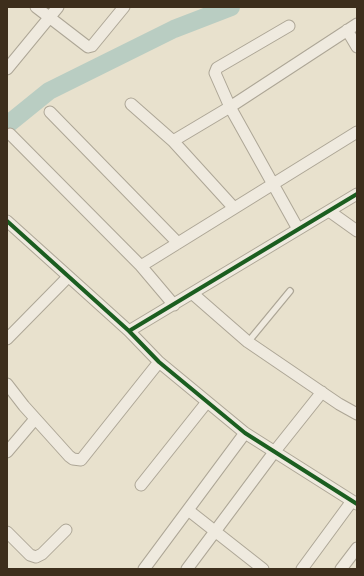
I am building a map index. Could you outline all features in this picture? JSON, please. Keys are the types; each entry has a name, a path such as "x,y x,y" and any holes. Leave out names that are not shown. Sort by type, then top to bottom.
{"street":[{"path":"36,7 88,47 92,46 124,7"},
{"path":"7,69 58,7"},
{"path":"172,141 230,107 357,24"},
{"path":"289,26 217,68 214,73 230,107 298,229"},
{"path":"347,30 357,47"},
{"path":"131,104 172,141 234,208"},
{"path":"50,112 178,243"},
{"path":"140,266 357,132"},
{"path":"10,134 140,266 174,305"},
{"path":"129,331 193,294 357,194"},
{"path":"329,210 357,231"},
{"path":"7,221 129,331 159,362 245,433 354,502 302,569"},
{"path":"7,339 68,277"},
{"path":"193,294 248,342 357,414"},
{"path":"7,384 35,419 69,456 73,459 81,460 159,362"},
{"path":"187,569 275,451 322,392"},
{"path":"141,485 207,402"},
{"path":"7,452 35,419"},
{"path":"144,569 245,433"},
{"path":"188,510 263,569"},
{"path":"7,532 30,555 36,557 42,554 66,530"},
{"path":"341,569 357,548"}],"lane":[{"path":"248,342 290,291"}],"waterway":[{"path":"7,125 49,91 174,29 231,7"}],"cycle path":[{"path":"129,331 357,194"},
{"path":"7,221 129,331 159,362 245,433 357,504"}]}
